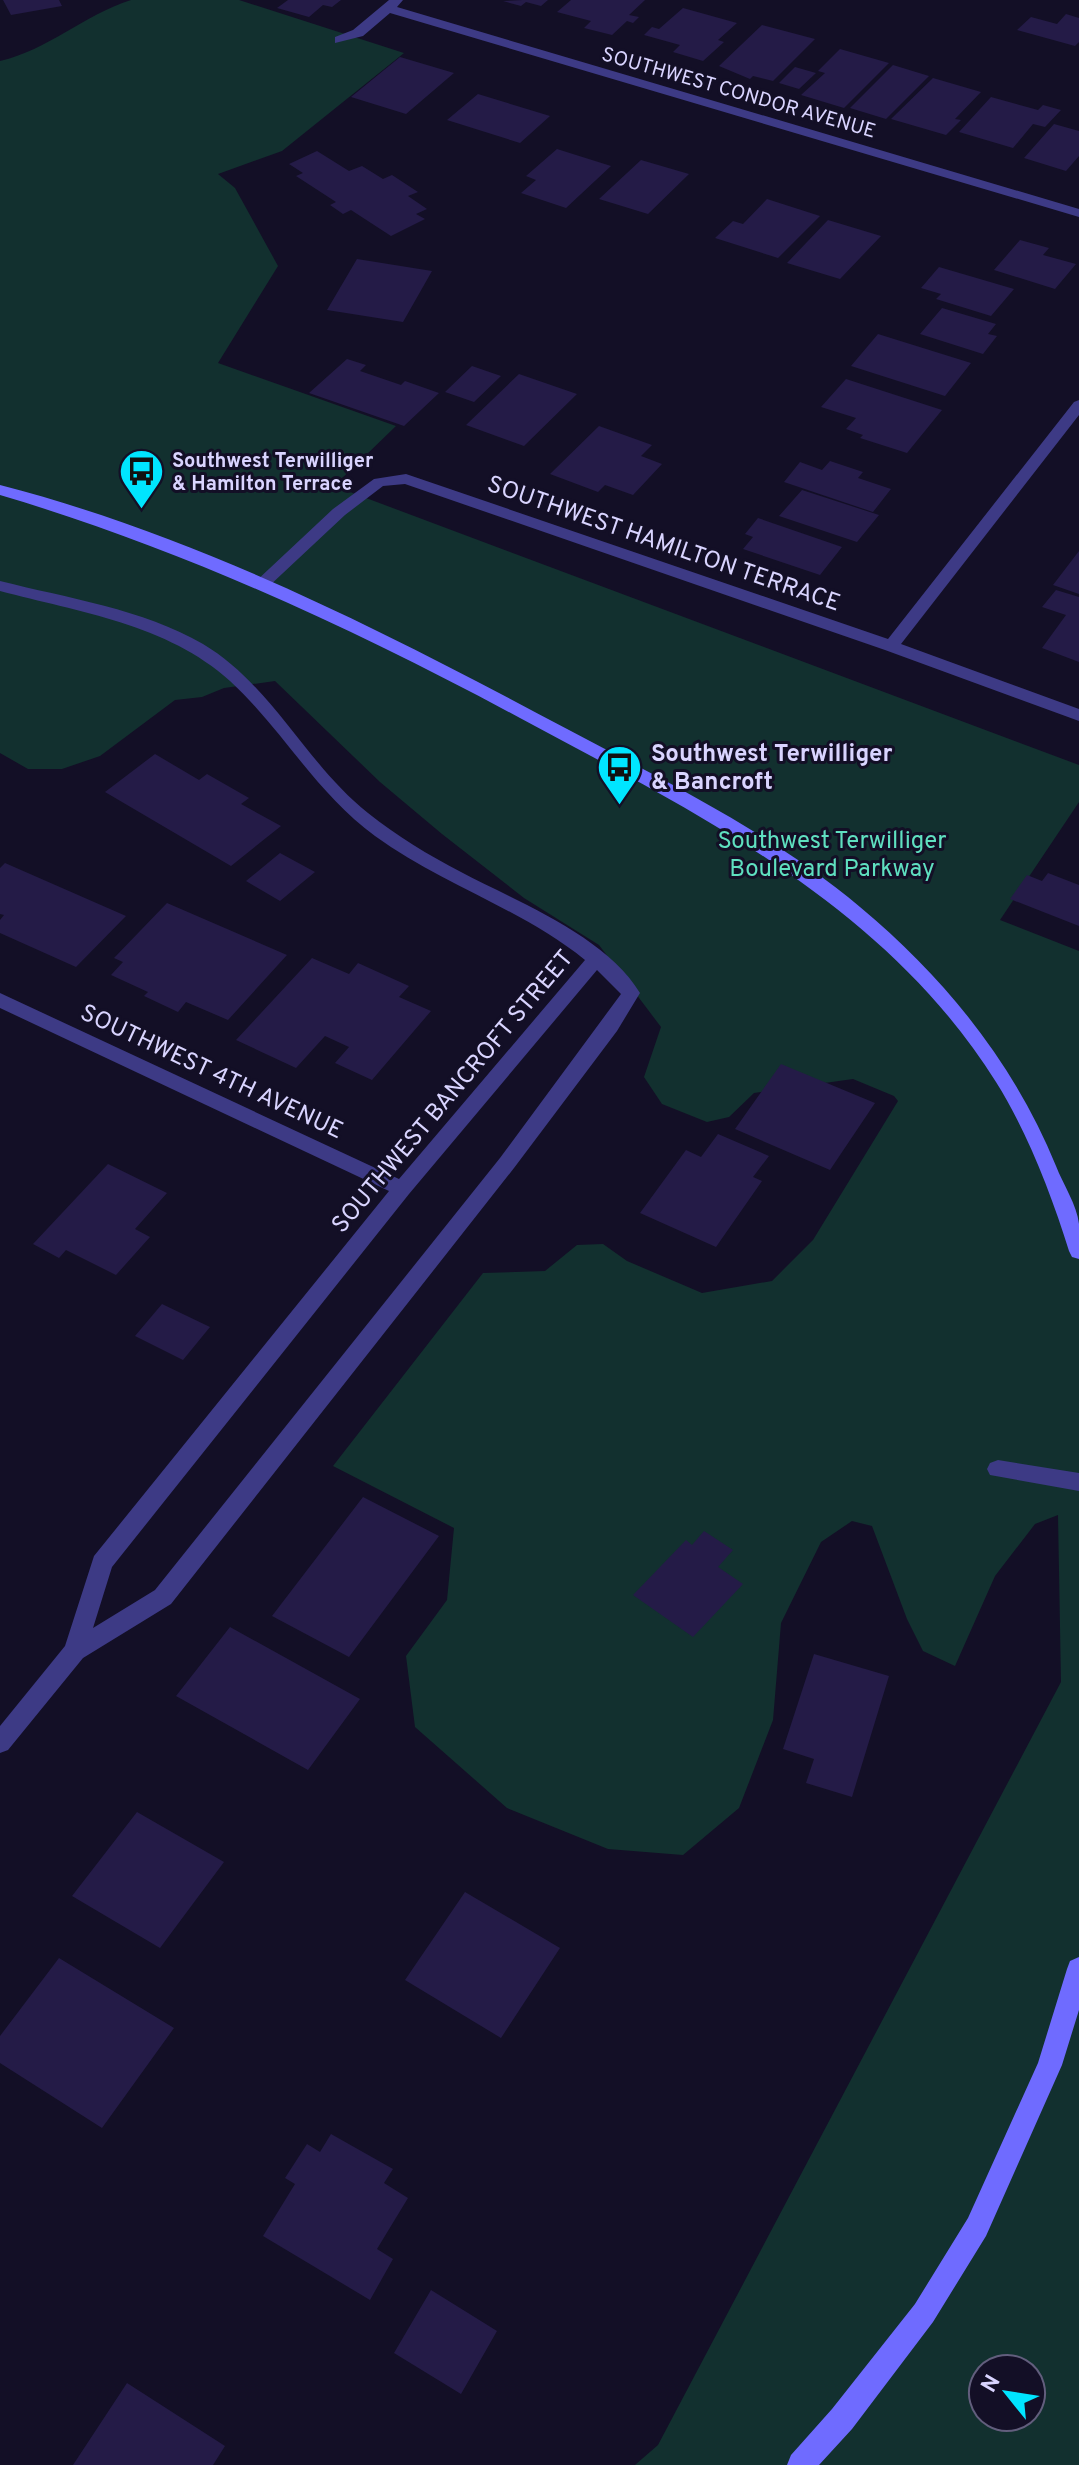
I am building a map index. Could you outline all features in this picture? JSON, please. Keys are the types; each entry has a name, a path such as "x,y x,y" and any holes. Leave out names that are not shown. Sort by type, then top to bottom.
{"main road":[{"path":"0,490 93,518 261,584 454,675 628,768 772,851 835,897 888,942 942,997 987,1055 1015,1099 1079,1251"},
{"path":"801,2465 842,2419 924,2313 977,2227 1050,2065 1079,1969"}],"street":[{"path":"340,40 358,33 392,4"},
{"name":"SOUTHWEST CONDOR AVENUE","path":"392,4 1079,213"},
{"path":"891,646 1079,405"},
{"name":"SOUTHWEST HAMILTON TERRACE","path":"261,584 339,512 369,489 387,479 406,479 891,646 1079,715"},
{"path":"0,586 139,624 195,646 234,673 339,797 385,834 597,958"},
{"name":"SOUTHWEST BANCROFT STREET","path":"0,1743 75,1651 163,1597 507,1163 610,1026 631,993 597,958 402,1189 102,1563 75,1651"},
{"name":"SOUTHWEST 4TH AVENUE","path":"0,1000 402,1189"},
{"path":"998,1469 1079,1482"}],"green space":[{"name":"Southwest Terwilliger Boulevard Parkway","path":"131,0 239,0 404,53 282,151 218,174 235,188 278,266 218,363 396,426 334,486 1079,765 1079,802 1000,920 1079,951 1079,2465 635,2465 658,2445 1061,1682 1058,1515 1035,1524 995,1576 955,1666 923,1651 907,1619 872,1526 852,1521 821,1542 781,1623 773,1720 739,1808 683,1855 608,1849 507,1808 415,1727 406,1656 447,1600 454,1528 333,1466 483,1273 545,1271 577,1245 603,1244 627,1261 702,1293 772,1281 813,1240 898,1101 894,1096 853,1079 754,1093 729,1117 707,1122 662,1104 644,1077 661,1027 599,945 524,898 442,834 380,782 275,681 224,688 202,697 175,700 100,756 62,769 28,769 0,753 0,61 34,49 97,14"}],"building":[{"path":"3,0 59,0 62,6 11,15"},
{"path":"288,0 341,0 332,7 323,5 309,17 277,8"},
{"path":"548,0 541,6 526,2 521,6 503,1"},
{"path":"571,0 645,0 629,15 639,17 633,23 627,21 612,35 584,28 591,21 557,12"},
{"path":"683,8 737,23 718,40 724,42 703,61 673,52 680,45 644,35 652,27 659,29"},
{"path":"1066,14 1079,18 1079,42 1075,46 1017,30 1031,17 1057,24"},
{"path":"762,25 815,39 773,81 753,76 750,79 719,66"},
{"path":"840,49 889,63 844,108 801,95 825,73 818,71"},
{"path":"400,57 454,73 406,114 351,97"},
{"path":"893,65 929,76 886,119 850,108"},
{"path":"795,67 816,73 799,89 779,83"},
{"path":"933,78 981,92 955,119 961,120 946,135 891,119"},
{"path":"478,94 550,116 520,143 447,120"},
{"path":"991,97 1038,110 1043,105 1061,110 1045,127 1033,124 1013,148 959,132"},
{"path":"1054,124 1079,131 1079,156 1066,171 1024,158"},
{"path":"557,149 611,166 566,208 521,193 536,180 526,176"},
{"path":"317,151 349,171 362,166 383,179 392,175 418,192 408,196 427,209 416,214 425,219 391,236 351,210 343,214 330,205 336,202 296,176 303,173 289,164"},
{"path":"641,160 689,174 648,214 599,199"},
{"path":"767,199 820,216 778,258 715,238 733,221 743,224"},
{"path":"828,220 881,236 840,279 787,263"},
{"path":"1020,240 1049,248 1043,255 1076,264 1055,289 994,270"},
{"path":"357,259 432,271 403,322 327,310"},
{"path":"939,267 1014,289 991,316 936,299 941,294 921,288"},
{"path":"942,308 996,324 988,334 997,336 983,354 920,334"},
{"path":"878,334 971,363 945,396 851,366"},
{"path":"347,359 366,365 360,371 401,385 405,381 439,393 404,426 309,393"},
{"path":"472,366 501,376 474,402 445,392"},
{"path":"519,374 577,394 524,446 466,425"},
{"path":"846,379 942,410 907,453 860,438 863,435 846,429 856,418 821,407"},
{"path":"599,426 652,445 641,456 662,464 633,495 605,485 598,492 550,474"},
{"path":"830,461 863,472 858,478 891,489 873,512 784,482 800,462 822,470"},
{"path":"802,490 879,515 857,542 779,516"},
{"path":"758,518 842,547 820,575 743,549 753,537 745,534"},
{"path":"1079,551 1079,594 1053,585"},
{"path":"1056,590 1079,597 1079,662 1042,648 1066,615 1042,607"},
{"path":"155,754 199,780 207,774 249,798 241,804 281,826 231,866 105,792"},
{"path":"280,853 315,872 280,901 246,881"},
{"path":"5,863 126,916 76,967 0,933 0,920 4,915 0,914 0,868"},
{"path":"1048,873 1079,885 1079,926 1010,899 1027,875 1042,881"},
{"path":"167,903 287,955 228,1020 186,1002 178,1012 144,996 148,992 111,975 123,962 114,958"},
{"path":"312,958 349,974 358,963 409,986 399,997 431,1011 372,1080 335,1063 349,1047 325,1036 296,1068 236,1040"},
{"path":"781,1064 875,1103 830,1170 735,1129"},
{"path":"718,1134 769,1156 753,1177 762,1181 716,1247 640,1213 686,1150 701,1157"},
{"path":"108,1164 167,1193 135,1229 150,1237 116,1275 66,1250 59,1258 33,1244"},
{"path":"162,1304 210,1327 183,1360 135,1336"},
{"path":"363,1497 439,1536 349,1657 272,1616"},
{"path":"704,1531 733,1550 718,1567 743,1584 693,1637 633,1595 686,1540 692,1545"},
{"path":"230,1627 360,1699 308,1770 176,1696"},
{"path":"814,1654 889,1676 852,1797 806,1783 814,1759 783,1749"},
{"path":"137,1812 224,1862 160,1948 72,1896"},
{"path":"465,1892 560,1948 501,2038 405,1980"},
{"path":"59,1958 174,2028 102,2128 0,2063 0,2036"},
{"path":"331,2134 393,2169 384,2183 408,2198 377,2249 393,2259 370,2300 263,2236 295,2184 285,2178 307,2144 320,2152"},
{"path":"431,2290 497,2331 461,2394 394,2353"},
{"path":"127,2383 225,2446 213,2465 73,2465"}],"place":[{"name":"Southwest Terwilliger & Hamilton Terrace","path":"141,511"},
{"name":"Southwest Terwilliger & Bancroft","path":"620,806"}]}
